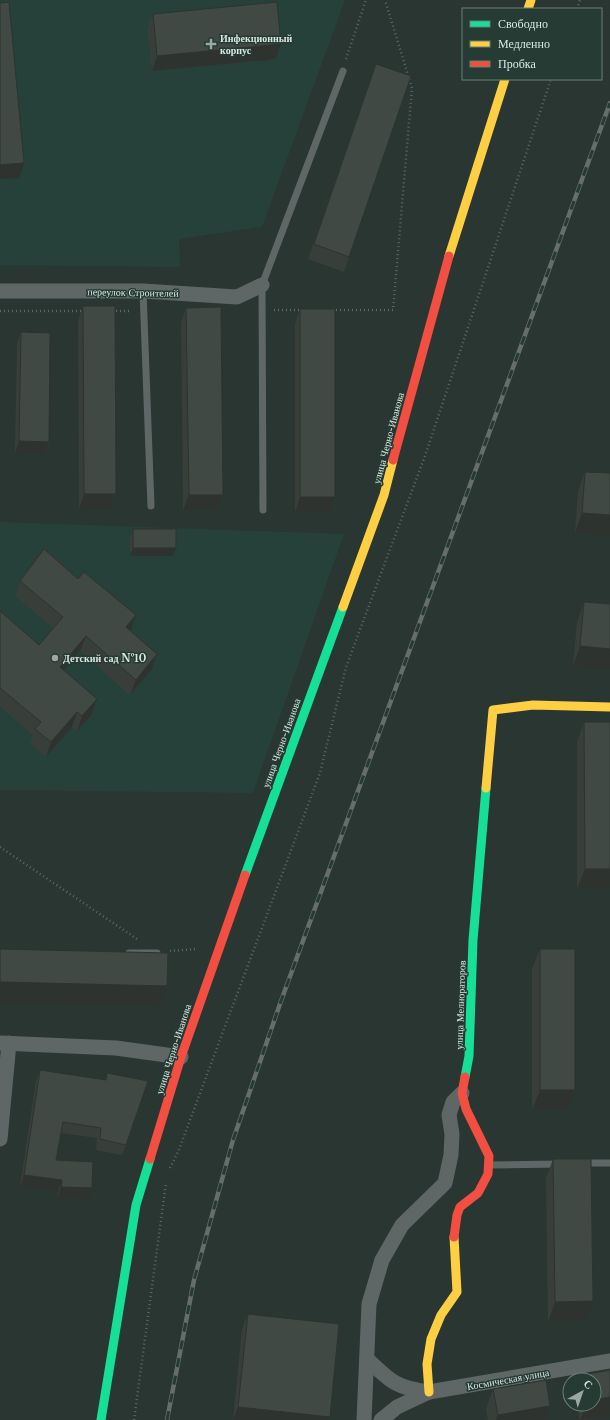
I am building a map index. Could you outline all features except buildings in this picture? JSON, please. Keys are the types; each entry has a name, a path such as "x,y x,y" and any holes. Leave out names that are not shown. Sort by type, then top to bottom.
{"main road":[{"name":"улица Черно-Иванова","path":"101,1420 136,1205 181,1057 219,946 384,495 442,278 505,80"},
{"name":"улица Мелиораторов","path":"429,1392 427,1374 430,1346 435,1328 443,1309 457,1292 454,1238 460,1207 478,1193 488,1174 489,1156 466,1109 462,1093 469,1056 473,940 493,710 533,705 610,707"}],"street":[{"name":"переулок Строителей","path":"0,291 143,291 238,297 262,285"},
{"path":"0,1139 4,1043 116,1048 181,1057"},
{"path":"364,1420 369,1304 382,1260 402,1225 445,1183 451,1155 452,1134 449,1115 453,1102 462,1093"},
{"path":"367,1358 398,1385 408,1389 429,1392"},
{"name":"Космическая улица","path":"429,1392 610,1361"},
{"path":"381,1420 397,1407 429,1392"}],"lane":[{"path":"263,510 262,285 343,71"},
{"path":"143,291 151,506"},
{"path":"118,952 157,953"},
{"path":"488,1165 610,1163"}],"path":[{"path":"343,71 366,0"},
{"path":"385,0 412,88 393,310"},
{"path":"166,1174 178,1152 320,773 346,667 425,456 551,80"},
{"path":"0,847 157,953 219,946"},
{"path":"134,1420 166,1182"}],"shaded area":[{"path":"0,0 345,0 262,227 179,239 180,267 0,265"},
{"path":"0,522 344,534 253,793 0,790"}],"railway":[{"path":"167,1420 194,1280 233,1140 281,1001 610,103"}],"traffic: fast":[{"path":"245,875 343,607"},
{"path":"465,1077 469,1056 473,940 486,788"},
{"path":"101,1420 136,1205 150,1159"}],"traffic: slow":[{"path":"528,8 531,0"},
{"path":"449,256 505,80"},
{"path":"343,607 384,495 393,460"},
{"path":"486,788 493,710 533,705 610,707"},
{"path":"429,1392 427,1364 431,1339 441,1315 457,1292 454,1237"}],"traffic: jam":[{"path":"393,460 449,256"},
{"path":"150,1159 181,1057 245,875"},
{"path":"454,1237 457,1215 460,1207 478,1193 488,1174 489,1156 466,1109 462,1093 465,1077"}],"place":[{"name":"Инфекционный корпус","path":"211,44"},
{"name":"Детский сад №10","path":"55,658"}]}
